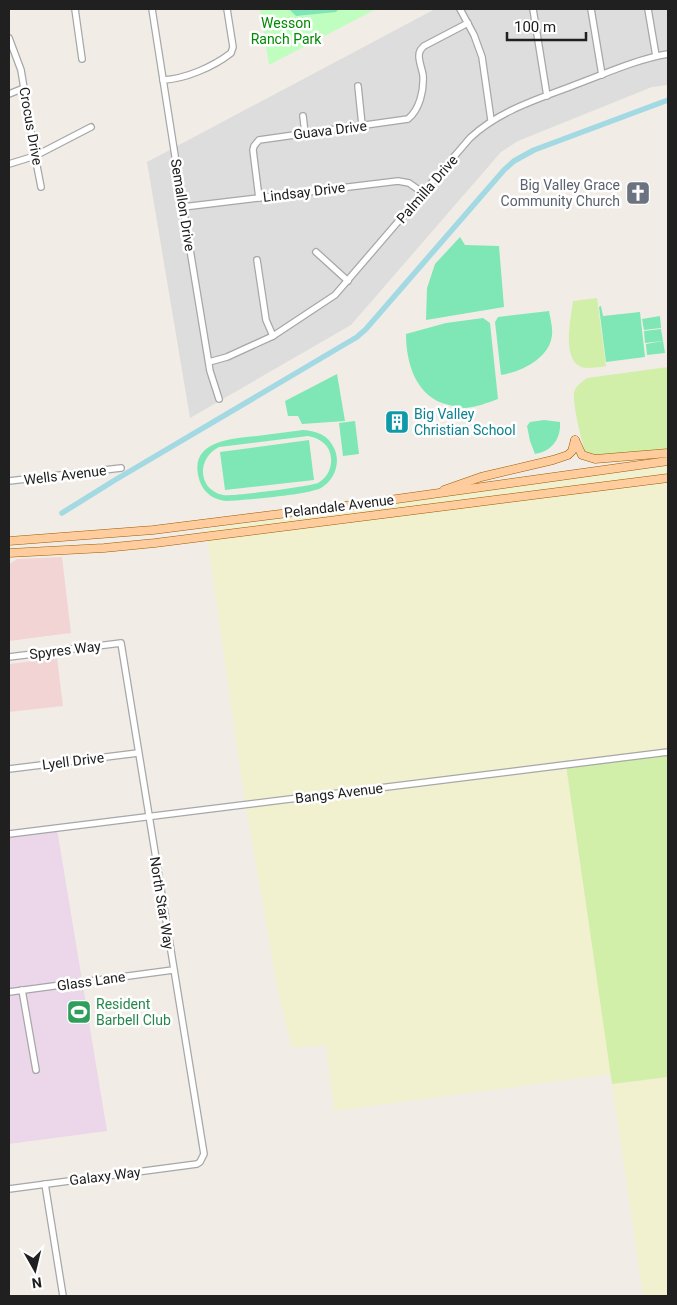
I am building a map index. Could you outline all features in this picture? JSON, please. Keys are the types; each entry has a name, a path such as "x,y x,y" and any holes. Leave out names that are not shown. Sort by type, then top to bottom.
{"main road":[{"path":"435,494 481,477 568,455 572,451 575,440 582,455 595,459 668,453"},
{"name":"Pelandale Avenue","path":"9,541 153,530 435,494 668,461"},
{"name":"Pelandale Avenue","path":"9,553 104,548 155,543 668,478"}],"street":[{"path":"74,9 82,59"},
{"name":"Semallon Drive","path":"152,9 212,380 219,399"},
{"path":"163,80 190,75 232,51 233,46 227,9"},
{"path":"460,9 482,57 491,120"},
{"path":"533,9 547,96"},
{"path":"591,9 602,75"},
{"path":"648,9 656,56"},
{"name":"Guava Drive","path":"259,198 254,150 256,142 261,139 405,120 411,117 422,92 423,76 419,58 420,52 424,46 468,23"},
{"name":"Crocus Drive","path":"9,38 18,60 41,187"},
{"name":"Palmilla Drive","path":"209,362 228,357 273,336 328,302 470,138 491,120 602,75 656,56 668,54"},
{"path":"358,86 362,126"},
{"path":"9,94 24,88"},
{"path":"303,116 304,133"},
{"path":"9,164 35,156 91,127"},
{"name":"Lindsay Drive","path":"183,207 398,180 409,183 423,193"},
{"path":"316,252 348,281"},
{"path":"256,260 266,320 273,336"},
{"name":"Wells Avenue","path":"9,482 121,468"},
{"name":"Spyres Way","path":"9,656 121,642"},
{"name":"North Star Way","path":"121,642 204,1154 200,1162"},
{"name":"Bangs Avenue","path":"9,834 668,752"},
{"name":"Lyell Drive","path":"9,769 138,753"},
{"name":"Glass Lane","path":"9,992 173,970"},
{"path":"22,990 36,1070"},
{"name":"Galaxy Way","path":"9,1189 164,1169 200,1162"},
{"path":"45,1184 63,1296"}],"shaded area":[{"path":"435,9 668,9 668,85 652,87 518,141 501,152 351,325 190,418 147,162"},
{"path":"62,557 71,633 9,641 9,564 17,559"},
{"path":"57,658 63,706 9,712 9,664"},
{"path":"57,829 107,1131 9,1144 9,835"}],"green space":[{"name":"Wesson Ranch Park","path":"260,9 376,9 269,65"},
{"path":"289,9 339,9 336,12 296,16"},
{"path":"460,237 465,245 499,246 504,307 426,320 427,288 435,264"},
{"path":"597,298 606,366 586,368 578,365 573,359 570,350 569,329 573,301"},
{"path":"601,306 603,316 640,312 645,357 606,362 599,307"},
{"path":"549,311 552,335 546,351 525,367 501,375 495,322 498,317"},
{"path":"660,316 661,328 644,330 642,319"},
{"path":"483,318 490,323 498,399 465,408 449,405 428,395 415,378 411,367 406,345 406,334 446,323"},
{"path":"661,329 663,341 645,343 644,331"},
{"path":"663,341 665,353 647,355 646,344"},
{"path":"668,367 668,451 597,457 586,453 575,406 574,393 579,384 587,378"},
{"path":"337,374 345,421 302,424 298,416 288,416 285,401"},
{"path":"544,420 560,422 559,434 551,447 535,454 527,426 530,422"},
{"path":"355,421 359,454 343,456 339,423"},
{"path":"303,430 322,434 334,448 337,465 333,476 326,485 314,491 290,495 227,501 210,496 204,490 197,468 199,458 205,450 213,445 235,439","holes":["312,437 320,440 329,449 331,458 328,472 318,483 271,491 229,495 214,492 208,487 203,473 204,465 207,458 219,447"]},
{"path":"309,440 314,480 225,490 220,452"},
{"path":"668,466 668,752 566,766 611,1074 334,1111 326,1045 292,1048 278,992 243,789 206,529"},
{"path":"668,752 668,1077 612,1084 566,765"},
{"path":"668,1077 668,1296 643,1296 612,1084"}],"waterway":[{"path":"62,513 357,337 514,161 534,150 668,100"}],"place":[{"name":"Big Valley Grace Community Church","path":"638,193"},
{"name":"Big Valley Christian School","path":"397,422"},
{"name":"Resident Barbell Club","path":"79,1012"}]}
